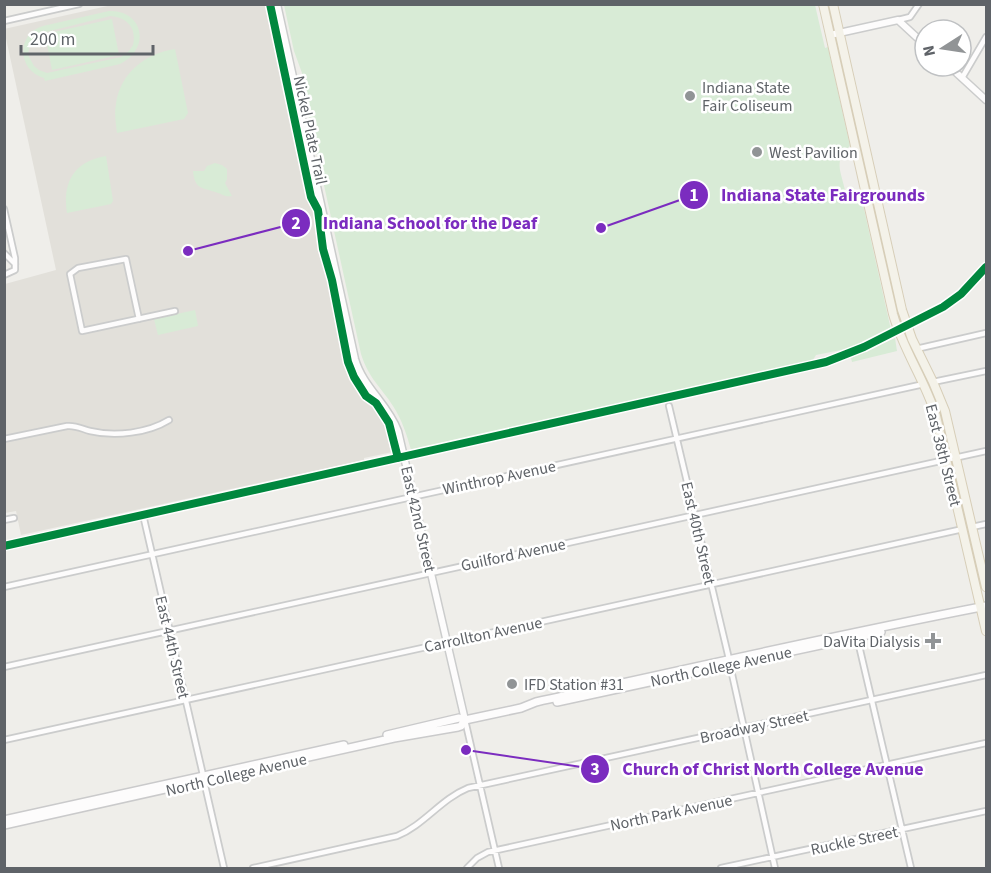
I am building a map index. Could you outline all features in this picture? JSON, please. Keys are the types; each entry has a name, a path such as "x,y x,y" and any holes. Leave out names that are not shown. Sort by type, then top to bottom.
{"main road":[{"name":"East 38th Street","path":"823,4 895,322 936,416 984,607 987,631"},
{"name":"East 38th Street","path":"833,4 902,310 916,349 945,411 987,587"},
{"name":"North College Avenue","path":"729,662 856,631 984,607"},
{"name":"North College Avenue","path":"4,820 394,738 462,726 465,720 521,708 536,702 910,626 920,620"},
{"name":"North College Avenue","path":"4,825 204,778"}],"street":[{"path":"4,21 79,4"},
{"name":"East 42nd Street","path":"277,4 355,359 365,382 396,425 499,868"},
{"path":"830,35 910,17 919,4"},
{"path":"898,20 913,34"},
{"path":"973,60 987,37"},
{"path":"962,78 987,100"},
{"path":"860,170 870,168"},
{"path":"4,209 15,264 15,270 4,274"},
{"path":"4,253 15,264"},
{"path":"139,319 126,259 78,268 70,274 82,331 139,319 175,311"},
{"path":"916,349 987,333"},
{"path":"933,382 987,371"},
{"name":"Winthrop Avenue","path":"4,587 924,384"},
{"name":"East 40th Street","path":"669,406 775,868"},
{"path":"4,439 68,426 105,434 132,432 170,420"},
{"name":"Guilford Avenue","path":"4,667 987,451"},
{"path":"4,520 14,518"},
{"name":"East 44th Street","path":"144,519 224,868"},
{"path":"972,527 987,524"},
{"name":"Carrollton Avenue","path":"4,740 963,529"},
{"path":"857,637 911,868"},
{"name":"Broadway Street","path":"253,868 396,836 409,830 452,796 480,785 987,675"},
{"name":"North Park Avenue","path":"467,868 480,856 495,850 987,743"},
{"name":"Ruckle Street","path":"721,868 987,811"}],"shaded area":[{"path":"112,5 268,5 320,232 347,367 389,428 397,451 21,535 16,511 5,513 5,284 56,270 4,29"}],"green space":[{"path":"284,5 815,5 825,48 828,47 850,146 841,157 840,172 845,190 860,191 891,330 861,346 816,355 811,363 411,450 399,417 389,399 371,376 361,354 304,94 302,73 294,51"},
{"path":"109,11 121,12 136,23 139,40 130,57 120,64 45,81 29,68 23,52 28,36 43,26","holes":["110,16 129,24 134,39 129,51 121,57 47,73 34,66 28,55 30,44 38,34"]},
{"path":"112,19 119,55 52,70 45,34"},
{"path":"175,49 188,113 184,119 117,133 115,115 118,93 129,74 136,66 154,55"},
{"path":"106,156 113,201 111,204 67,213 66,192 73,175 86,163"},
{"path":"215,163 227,169 225,183 232,196 204,189 196,182 193,171 204,171 207,166"},
{"path":"195,310 198,326 158,335 154,319"},
{"path":"895,338 897,351 852,362 851,358"}],"cycle path":[{"name":"Nickel Plate Trail","path":"270,4 311,197 318,210 323,249 332,280 348,362 366,396 376,403 389,423 398,458"},
{"path":"4,546 826,362 864,347 943,307 961,294 986,267"}],"place":[{"name":"Indiana State Fair Coliseum","path":"690,96"},
{"name":"West Pavilion","path":"757,152"},
{"name":"Indiana State Fairgrounds","path":"601,228"},
{"name":"Indiana School for the Deaf","path":"188,251"},
{"name":"DaVita Dialysis","path":"933,641"},
{"name":"IFD Station #31","path":"512,684"},
{"name":"Church of Christ North College Avenue","path":"466,750"}]}
